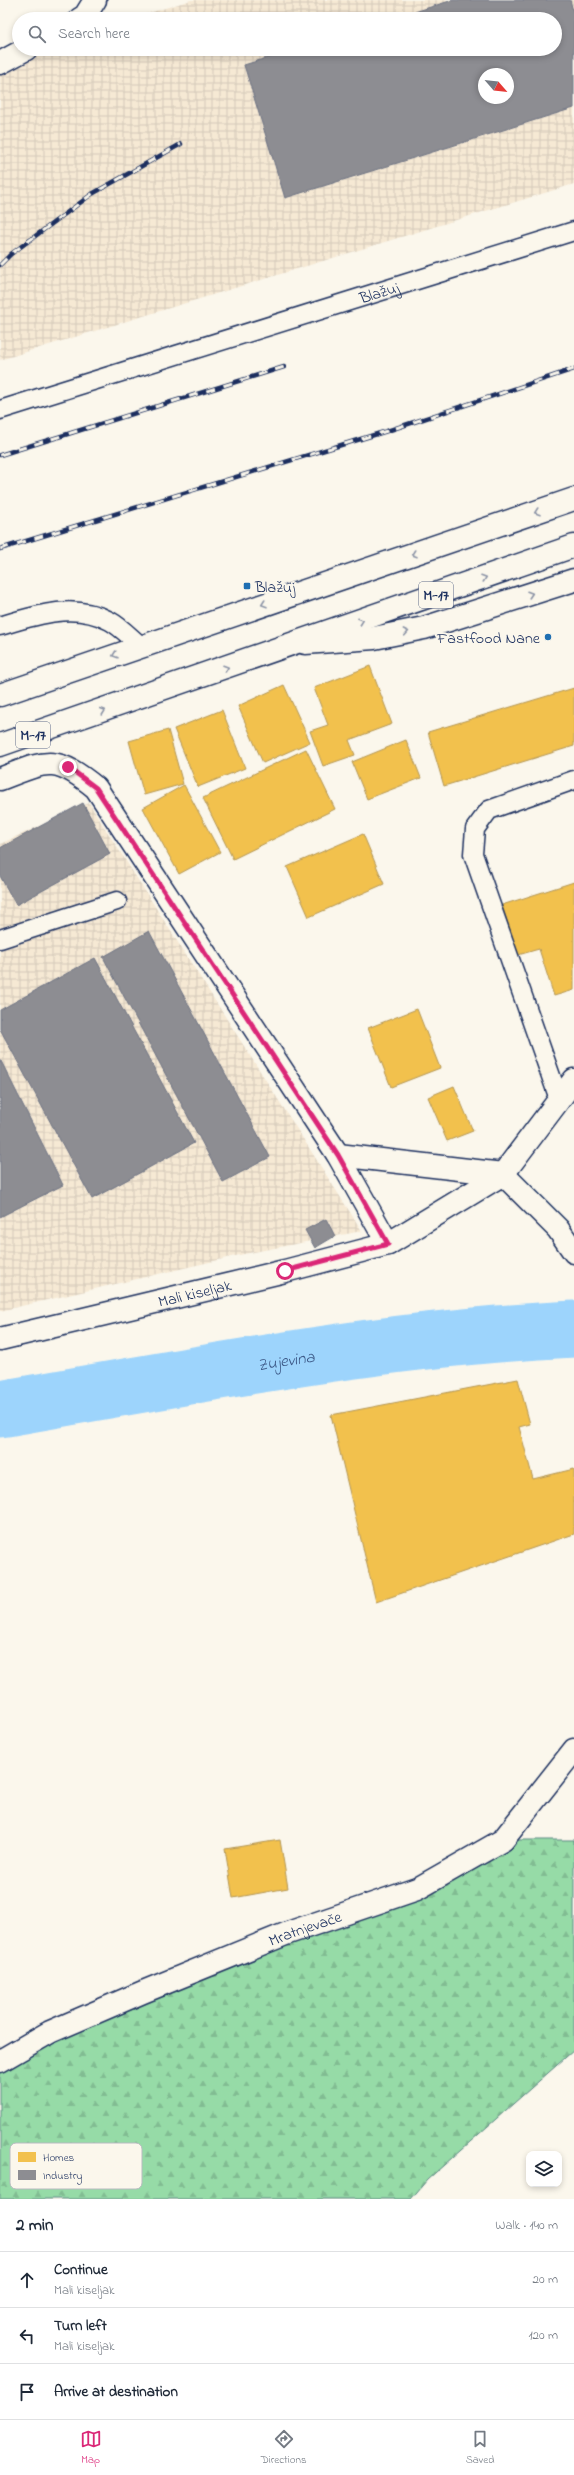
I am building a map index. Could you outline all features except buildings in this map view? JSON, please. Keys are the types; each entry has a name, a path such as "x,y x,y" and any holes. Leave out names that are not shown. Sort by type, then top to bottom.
{"main road":[{"path":"88,12 95,0"},
{"path":"0,63 13,56"},
{"path":"0,695 574,499"},
{"name":"M-17","path":"0,745 298,643 574,546"},
{"path":"298,643 374,638 424,628 574,580"},
{"path":"0,779 42,763 57,764 68,767 96,788 338,1155 388,1244"},
{"name":"Mali kiseljak","path":"0,1339 285,1271 388,1244 503,1174 574,1080"},
{"path":"338,1155 503,1174 558,1229 574,1252"},
{"name":"Mratnjevače","path":"0,2061 50,2032 142,1992 288,1933 417,1889 503,1840 574,1750"}],"lane":[{"name":"Blažuj","path":"0,410 574,231"},
{"path":"0,626 43,613 82,611 110,621 141,646"},
{"path":"559,1099 473,854 475,829 489,810 574,780"},
{"path":"0,939 117,901"}],"shaded area":[{"path":"191,0 574,0 574,184 0,360 0,72 26,56 562,56 562,12 152,12"},
{"path":"89,803 362,1231 244,1254 0,1311 0,844"}],"green space":[{"path":"503,1840 574,1840 574,2050 427,2180 411,2199 0,2199 0,2061 417,1889"}],"waterway":[{"name":"Zujevina","path":"0,1409 286,1360 430,1341 574,1329"}],"railway":[{"path":"0,265 11,254 92,194 181,144"},
{"path":"0,455 284,367"},
{"path":"0,549 387,431 574,369"}],"place":[{"name":"Blažuj","path":"247,586"},
{"name":"Fastfood Nane","path":"548,637"}],"route":[{"path":"68,767 96,788 338,1155 388,1244 285,1271"}]}
